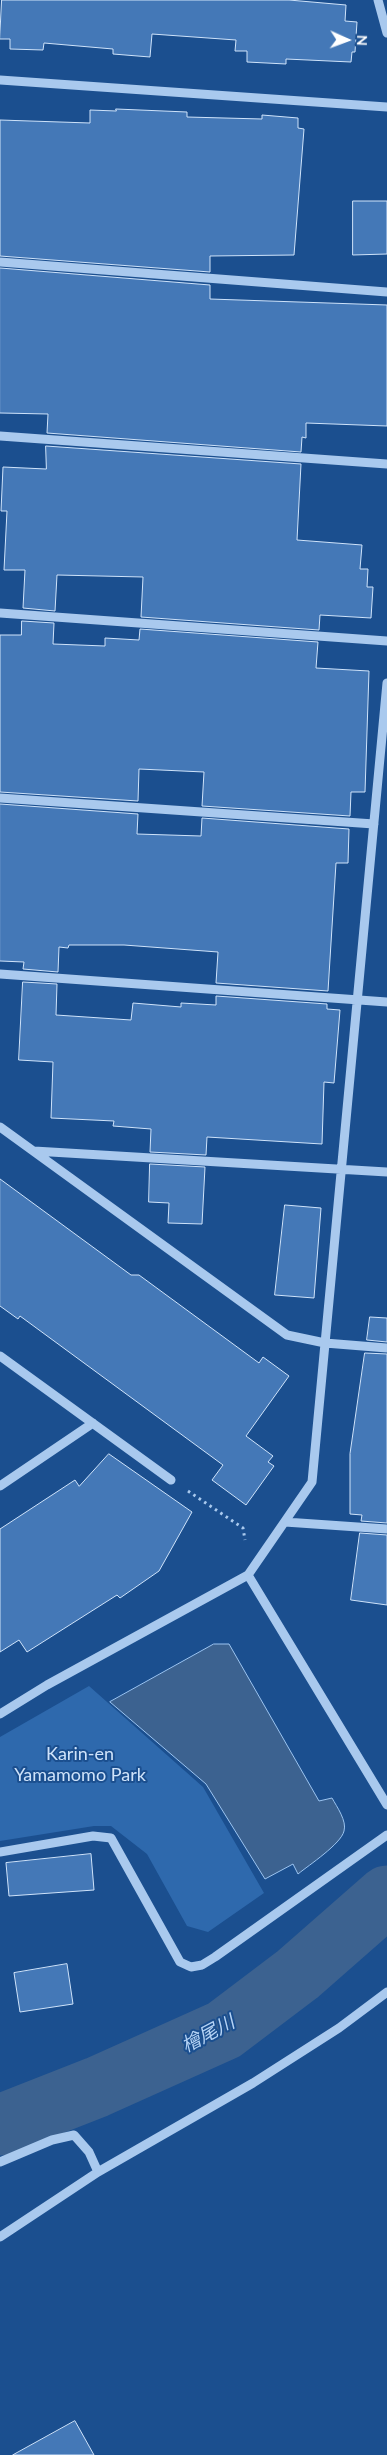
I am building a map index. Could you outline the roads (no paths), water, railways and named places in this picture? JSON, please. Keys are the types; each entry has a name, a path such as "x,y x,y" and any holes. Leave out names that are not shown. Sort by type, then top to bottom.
{"street":[{"path":"378,0 387,33"},
{"path":"0,80 387,107"},
{"path":"0,262 387,292"},
{"path":"0,436 387,464"},
{"path":"0,613 387,641"},
{"path":"0,1714 47,1685 248,1576 312,1482 387,683"},
{"path":"0,798 374,824"},
{"path":"0,974 387,1002"},
{"path":"0,1127 287,1335 325,1344 387,1348"},
{"path":"34,1151 387,1172"},
{"path":"0,1356 171,1480"},
{"path":"0,1486 94,1423"},
{"path":"285,1522 387,1529"},
{"path":"248,1576 387,1805"},
{"path":"0,1852 93,1836 111,1838 180,1962 191,1968 215,1957 387,1835"},
{"path":"0,2237 98,2172 253,2083 338,2028 387,1992"},
{"path":"0,2162 52,2140 74,2135 89,2152 98,2172"}],"waterway":[{"name":"檜尾川","path":"0,2125 97,2087 224,2030 298,1974 387,1896"}],"park label":[{"name":"Karin-en Yamamomo Park","path":"80,1764"}]}
